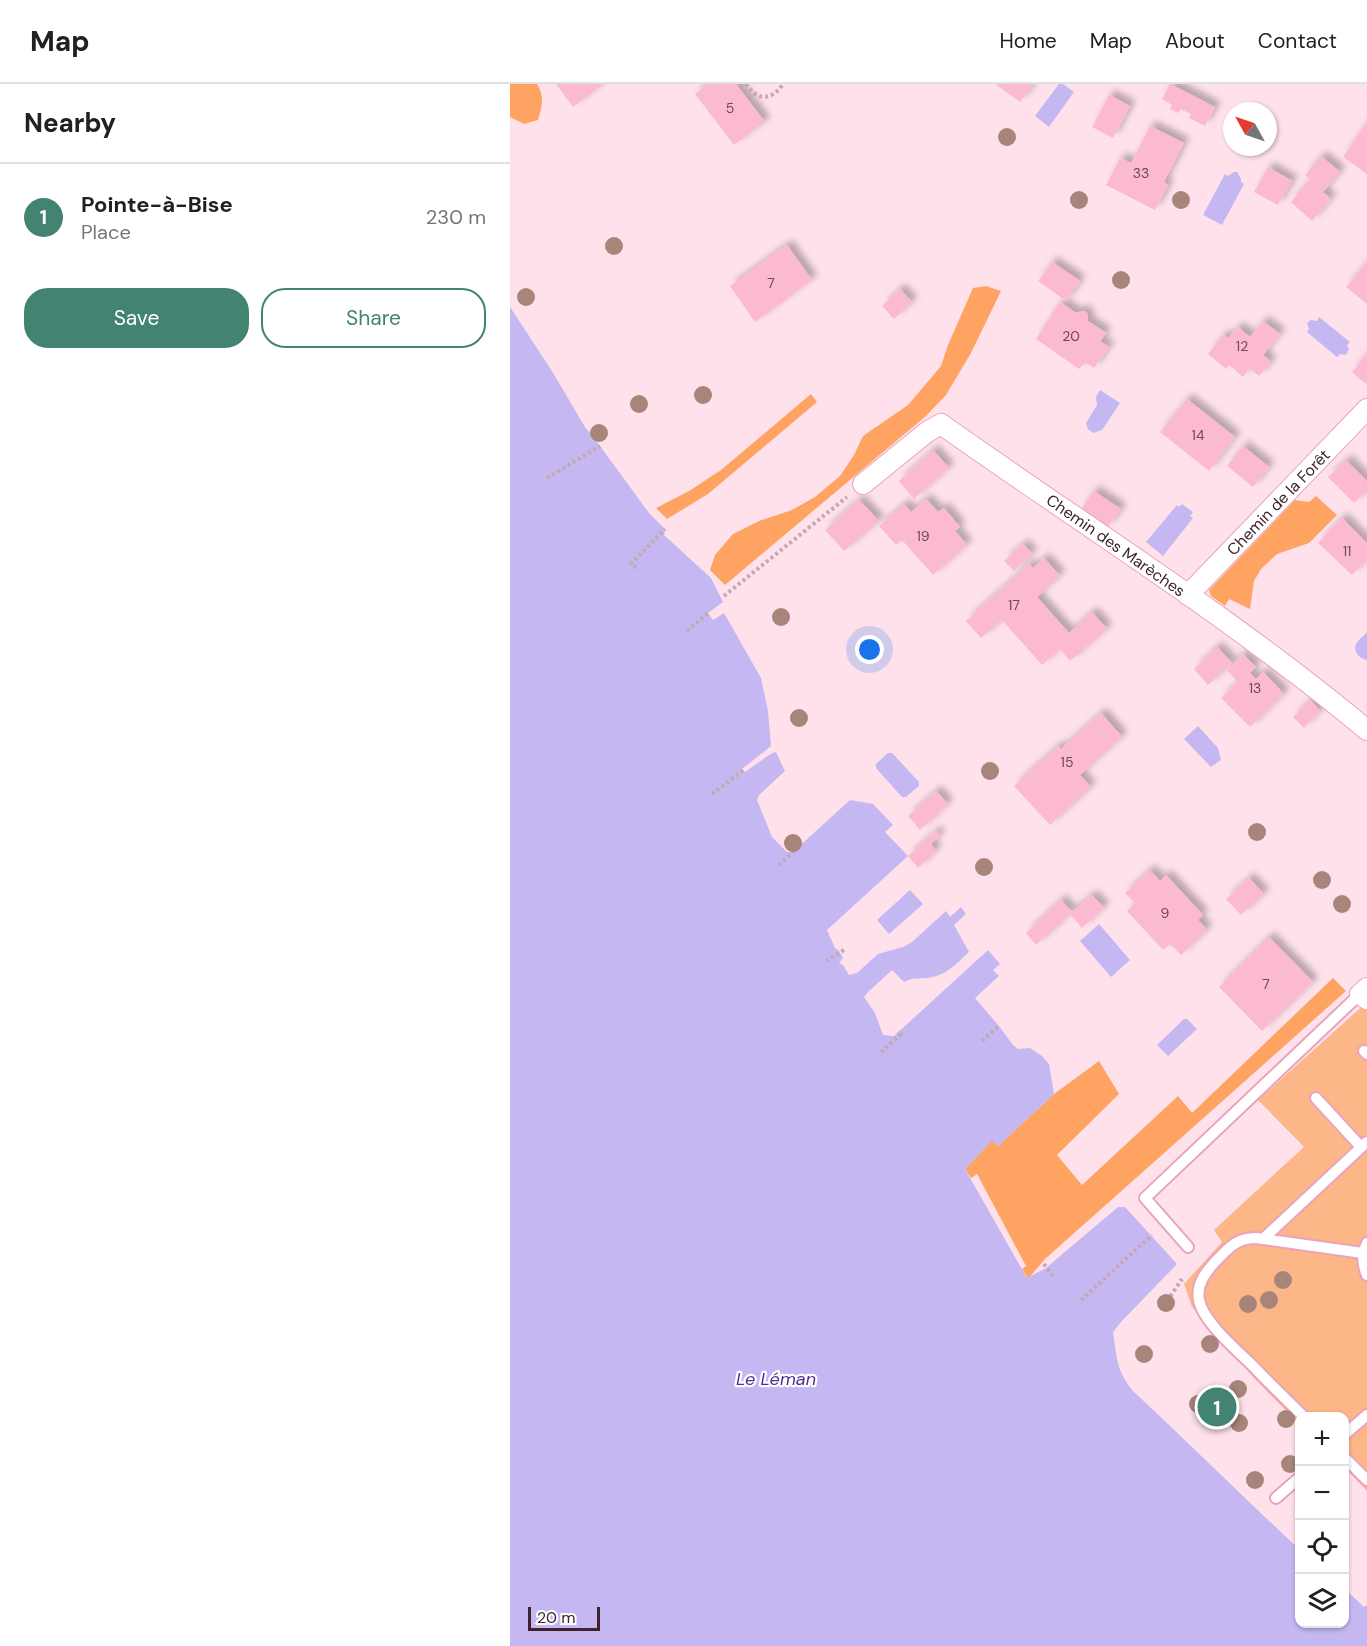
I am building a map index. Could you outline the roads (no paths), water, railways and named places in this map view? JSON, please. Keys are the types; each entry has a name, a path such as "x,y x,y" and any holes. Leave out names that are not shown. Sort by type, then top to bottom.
{"street":[{"name":"Chemin de la Forêt","path":"1188,595 1367,410"},
{"name":"Chemin des Marèches","path":"863,484 927,432 941,424 1188,595 1317,688 1367,730"}],"lane":[{"path":"1188,1246 1145,1198 1365,993"},
{"path":"1263,1239 1364,1145 1316,1098"},
{"path":"1299,1412 1221,1335 1208,1318 1199,1302 1201,1279 1227,1249 1237,1241 1246,1238 1365,1248 1363,1264 1367,1275"},
{"path":"1349,1431 1367,1415"},
{"path":"1349,1461 1367,1480"},
{"path":"1276,1498 1295,1481"}],"water":[{"path":"1059,84 1063,84 1074,92 1049,127 1035,116"},
{"path":"1237,172 1244,184 1222,225 1203,215 1225,174 1228,176"},
{"name":"Le Léman","path":"510,307 585,427 649,513 665,529 664,535 711,578 723,602 708,613 713,620 724,613 761,678 768,711 771,746 742,769 745,772 776,752 785,771 759,795 757,800 772,837 787,852 794,851 850,800 873,804 893,825 885,832 908,856 827,930 835,948 843,958 839,963 849,975 857,973 878,954 912,942 946,911 950,917 961,907 966,914 954,925 969,952 955,965 935,977 904,982 892,970 864,997 875,1013 883,1035 894,1036 988,950 1000,964 993,970 999,976 975,998 1013,1045 1018,1049 1030,1048 1049,1064 1054,1094 998,1146 992,1141 965,1169 1027,1278 1046,1268 1118,1207 1125,1207 1177,1264 1113,1332 1118,1363 1123,1377 1133,1391 1295,1545 1295,1628 1349,1628 1349,1593 1364,1607 1367,1605 1367,1646 510,1646"},
{"path":"1319,317 1350,342 1347,345 1349,349 1346,355 1340,354 1337,357 1307,332 1309,329 1307,323 1311,320 1317,321"},
{"path":"1100,390 1120,403 1102,430 1093,433 1088,429 1086,423 1097,405 1096,397"},
{"path":"1182,504 1193,512 1190,516 1193,518 1163,556 1146,542 1177,505 1179,507"},
{"path":"1367,632 1367,660 1360,657 1355,646"},
{"path":"1198,726 1218,748 1221,760 1211,767 1184,739"},
{"path":"888,753 892,753 919,782 919,786 906,797 902,797 876,768 876,764"},
{"path":"910,890 923,904 889,934 877,920"},
{"path":"1099,924 1130,960 1111,977 1080,941"},
{"path":"1184,1019 1187,1019 1197,1029 1168,1056 1157,1045"}],"place":[{"name":"Pointe-à-Bise","path":"1217,1407"}]}
